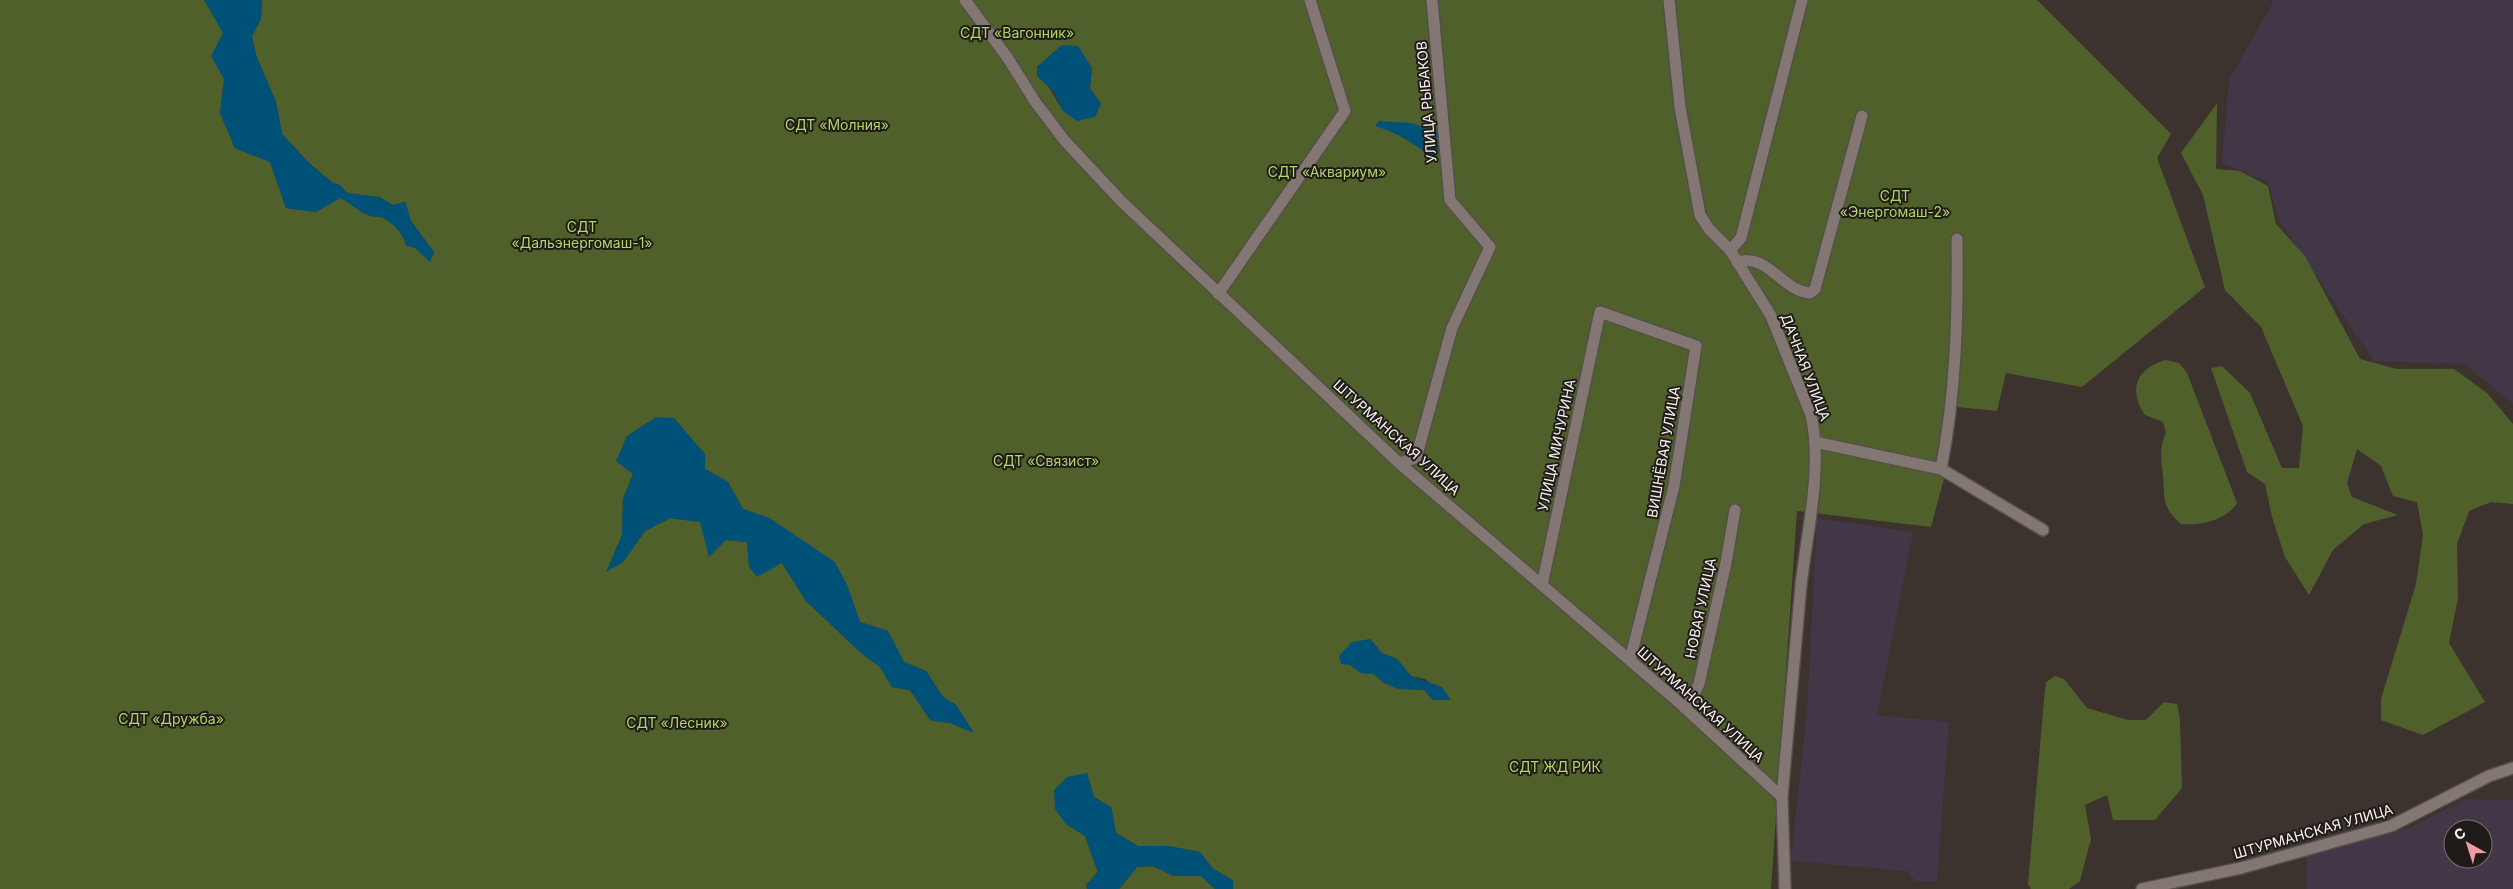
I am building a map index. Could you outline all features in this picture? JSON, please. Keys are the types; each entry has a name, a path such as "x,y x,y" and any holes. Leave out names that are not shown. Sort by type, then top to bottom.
{"street":[{"name":"ШТУРМАНСКАЯ УЛИЦА","path":"965,0 1007,57 1036,104 1121,201 1399,463 1630,660 1782,798"},
{"path":"1218,294 1346,111 1310,0"},
{"name":"УЛИЦА РЫБАКОВ","path":"1399,463 1416,458 1452,328 1490,247 1450,200 1432,0"},
{"name":"ДАЧНАЯ УЛИЦА","path":"1668,0 1680,107 1698,209 1709,229 1730,250 1771,316 1811,415 1815,442 1816,456 1801,586 1782,798"},
{"path":"1730,250 1741,238 1802,0"},
{"path":"1737,262 1750,260 1758,262 1801,291 1810,293 1815,289 1862,116"},
{"path":"1941,468 1950,422 1954,374 1956,238"},
{"name":"УЛИЦА МИЧУРИНА","path":"1542,585 1600,312"},
{"name":"ВИШНЁВАЯ УЛИЦА","path":"1600,312 1696,346 1674,486 1630,660"},
{"path":"1815,442 1941,468 2043,530"},
{"name":"НОВАЯ УЛИЦА","path":"1686,709 1699,684 1726,563 1734,510"},
{"name":"ШТУРМАНСКАЯ УЛИЦА","path":"2142,889 2241,868 2391,826 2489,776 2513,768"},
{"path":"1782,798 1785,889"}],"shaded area":[{"path":"2274,0 2513,0 2513,404 2464,364 2374,361 2280,222 2268,182 2222,163 2229,80"},
{"path":"1817,518 1913,532 1877,715 1949,722 1937,882 1915,881 1908,871 1791,861 1807,709"},
{"path":"2465,799 2513,800 2513,889 2306,889 2307,857 2415,825"}],"green space":[{"path":"0,0 204,0 224,33 212,56 224,79 220,113 235,148 270,162 286,208 316,212 340,198 364,213 380,217 393,224 400,232 406,245 415,248 430,261 434,252 411,221 405,202 393,205 379,197 347,193 340,185 333,183 310,164 282,134 276,102 256,55 252,36 261,19 262,0 2037,0 2171,134 2157,158 2205,287 2082,387 2006,373 1997,411 1957,407 1949,460 1931,527 1797,511 1771,889 1233,889 1233,880 1213,869 1200,852 1168,846 1138,846 1116,833 1111,807 1094,797 1087,773 1066,824 1085,836 1098,872 1086,885 1087,889 0,889","holes":["1062,45 1092,68 1090,88 1101,104 1063,111 1037,67","705,469 728,482 743,509 769,518 834,562 847,585 860,622 888,631 904,662 926,671 943,697 956,705 973,732 950,723 930,720 910,690 892,687 880,667 860,652 806,601 782,563 749,567 747,542 726,540 700,522 670,518 645,531 623,562 607,571 622,535 623,499 633,474","1370,639 1382,653 1397,659 1411,676 1425,679 1450,699 1433,700 1424,690 1399,689 1384,683 1374,674 1361,673 1350,665"]},
{"path":"2217,103 2216,169 2240,171 2268,186 2276,224 2305,256 2360,359 2397,369 2454,369 2487,393 2513,424 2513,504 2491,502 2469,511 2457,544 2458,598 2449,643 2485,702 2423,735 2381,720 2381,699 2416,584 2423,535 2417,502 2393,496 2381,466 2357,449 2347,483 2352,497 2398,515 2364,524 2333,550 2309,595 2285,557 2272,517 2265,484 2247,472 2211,368 2222,366 2250,393 2282,468 2299,468 2303,426 2261,327 2225,290 2203,195 2181,153"},
{"path":"2166,360 2179,363 2187,373 2237,503 2227,514 2212,521 2181,524 2170,512 2165,502 2161,449 2166,433 2163,422 2145,415 2140,406 2136,389 2142,374 2148,368"},
{"path":"2055,676 2064,679 2087,708 2128,720 2146,720 2164,702 2177,704 2180,719 2182,788 2155,820 2113,820 2107,795 2085,805 2091,839 2080,881 2069,889 2031,889 2028,884 2046,682"},
{"path":"1153,866 1174,876 1201,876 1215,889 1119,889 1137,867"}],"water":[{"path":"204,0 262,0 261,19 252,36 256,55 276,102 282,134 310,164 333,183 340,185 347,193 379,197 393,205 405,202 411,221 434,252 430,262 415,248 406,245 400,232 393,224 380,217 364,213 340,198 316,212 286,208 270,162 235,148 220,113 224,79 211,56 223,33"},
{"path":"1062,45 1078,46 1092,68 1090,88 1101,104 1095,117 1077,121 1063,111 1054,92 1037,76 1037,67"},
{"path":"1379,121 1411,123 1437,132 1441,143 1436,157 1432,158 1405,139 1375,126"},
{"path":"656,417 674,418 705,454 705,469 728,482 743,509 769,518 835,562 847,585 860,622 888,631 904,662 926,671 943,697 956,705 974,733 950,723 930,720 910,690 892,687 880,667 860,652 806,601 782,563 757,577 749,567 747,542 726,540 709,557 700,522 670,518 645,531 623,562 606,572 622,535 623,499 633,474 616,461 627,436"},
{"path":"1370,639 1382,653 1397,659 1411,676 1442,687 1451,700 1433,700 1424,690 1399,689 1384,683 1374,674 1361,673 1350,665 1341,664 1339,656 1352,642"},
{"path":"1087,773 1094,797 1111,807 1116,833 1138,846 1168,846 1200,852 1213,869 1233,880 1233,889 1215,889 1201,876 1174,876 1153,866 1137,867 1119,889 1087,889 1086,885 1098,872 1085,836 1066,824 1055,809 1054,790 1067,777"}],"park label":[{"name":"СДТ «Вагонник»","path":"1017,32"},
{"name":"СДТ «Молния»","path":"837,124"},
{"name":"СДТ «Аквариум»","path":"1327,171"},
{"name":"СДТ «Энергомаш-2»","path":"1895,204"},
{"name":"СДТ «Дальэнергомаш-1»","path":"582,234"},
{"name":"СДТ «Связист»","path":"1046,460"},
{"name":"СДТ «Дружба»","path":"171,718"},
{"name":"СДТ «Лесник»","path":"677,722"},
{"name":"СДТ ЖД РИК","path":"1555,766"}]}
